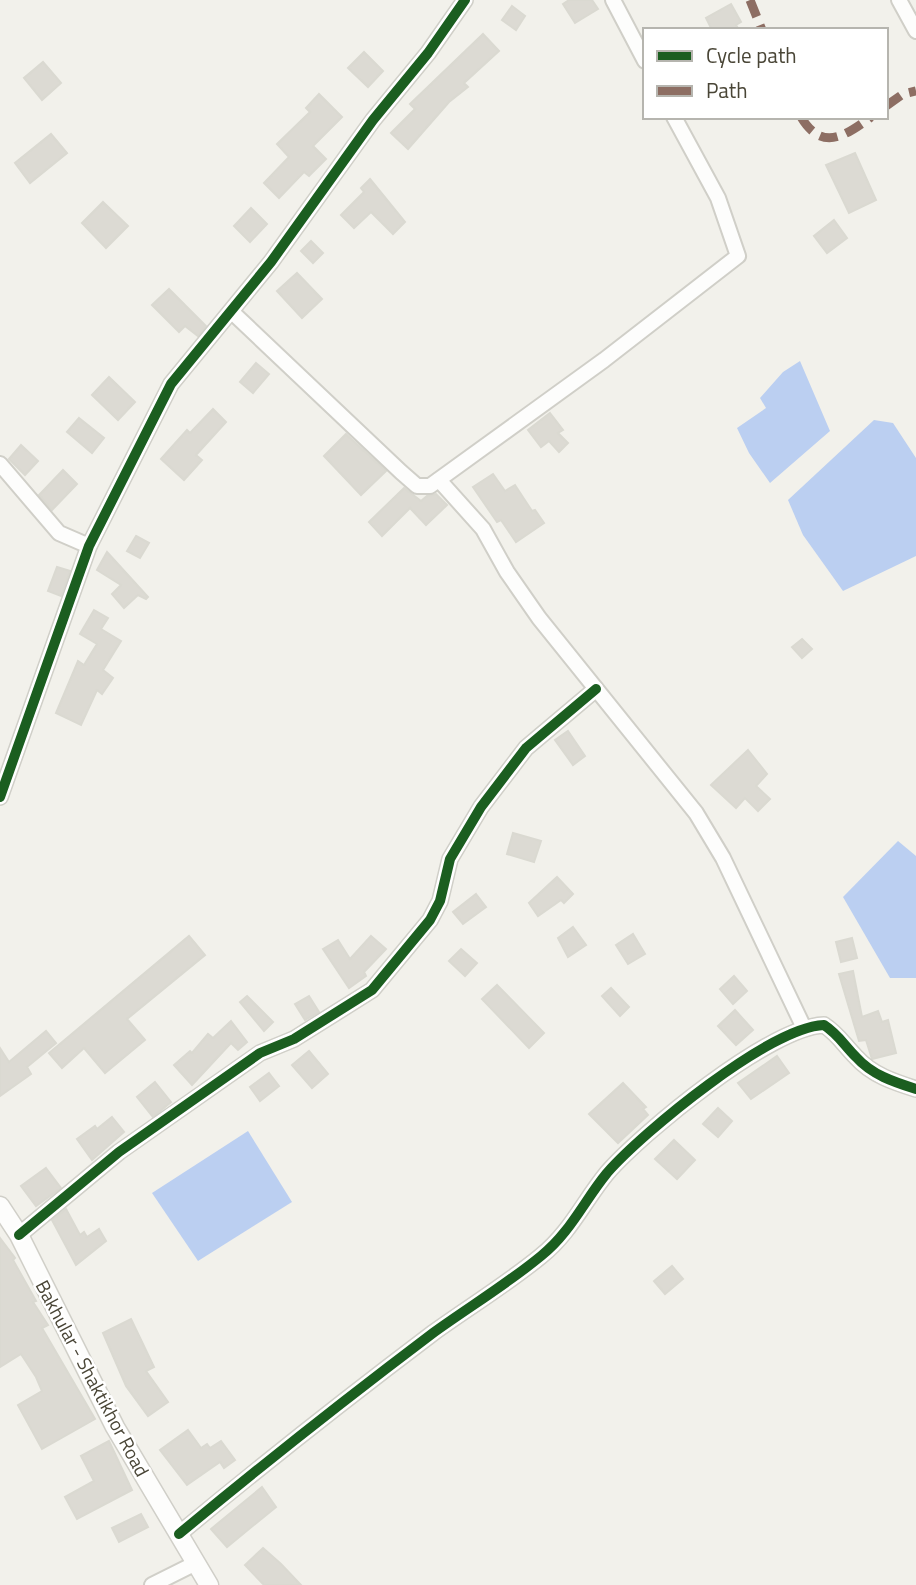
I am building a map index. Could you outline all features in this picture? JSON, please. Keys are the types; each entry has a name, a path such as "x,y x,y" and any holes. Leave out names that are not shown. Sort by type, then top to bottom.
{"street":[{"path":"0,797 89,547 171,384 232,312 465,0"},
{"path":"613,0 643,57"},
{"path":"899,0 916,32"},
{"path":"232,312 417,486 430,486 604,360 738,256 718,198 675,119"},
{"path":"0,464 59,533 89,547"},
{"path":"439,480 483,529 507,572 696,813 723,858 804,1028"},
{"path":"19,1235 119,1152 251,1059 294,1039 372,990 430,920 440,901 450,859 481,807 526,748 596,688"},
{"path":"178,1534 365,1385 541,1256 576,1221 607,1174 685,1103 758,1052 804,1028 824,1025 836,1032 856,1058 872,1070 890,1081 916,1089"},
{"name":"Bakhular - Shaktikhor Road","path":"0,1206 19,1235 115,1427 209,1585"},
{"path":"152,1585 196,1563"}],"water":[{"path":"800,361 830,431 770,483 749,453 737,428 766,408 760,398 783,372"},
{"path":"874,420 893,423 916,458 916,556 843,591 803,535 788,500"},
{"path":"898,841 916,856 916,978 890,978 843,897"},
{"path":"248,1131 292,1202 198,1261 152,1193"}],"building":[{"path":"569,0 592,0 598,9 575,23 563,4"},
{"path":"731,4 741,22 736,25 738,28 711,28 706,18"},
{"path":"512,6 525,16 516,30 502,20"},
{"path":"483,34 499,51 464,83 468,87 449,102 408,149 391,133 415,109 410,104"},
{"path":"364,52 383,71 368,87 348,68"},
{"path":"43,62 61,83 42,100 24,78"},
{"path":"319,94 342,117 313,146 326,159 309,176 304,172 279,198 264,183 289,157 277,144 310,112 306,108"},
{"path":"51,134 67,153 30,183 15,163"},
{"path":"855,153 876,200 849,213 826,165"},
{"path":"370,179 405,222 393,234 371,212 354,228 341,215 364,192 361,188"},
{"path":"103,202 128,226 106,248 82,223"},
{"path":"251,208 267,224 250,242 234,226"},
{"path":"834,220 847,238 827,253 814,236"},
{"path":"311,241 323,253 313,263 301,251"},
{"path":"297,273 322,299 302,318 277,291"},
{"path":"169,289 206,326 198,336 185,326 179,332 152,305"},
{"path":"256,363 269,374 253,393 240,382"},
{"path":"109,377 135,402 118,420 92,395"},
{"path":"213,409 226,422 196,455 202,460 184,480 161,459 187,430 190,433"},
{"path":"550,413 563,430 558,433 568,443 559,452 549,441 541,447 528,430"},
{"path":"79,418 104,438 92,453 67,432"},
{"path":"346,434 386,471 361,495 324,456"},
{"path":"21,445 38,461 25,475 9,459"},
{"path":"63,470 77,484 52,510 39,495"},
{"path":"493,474 505,491 515,485 532,511 535,510 544,523 516,542 501,520 497,522 473,487"},
{"path":"404,488 421,501 436,494 447,505 426,525 410,508 382,536 369,522"},
{"path":"136,536 149,543 140,558 127,551"},
{"path":"107,552 148,597 146,599 138,595 124,608 112,594 121,585 97,570"},
{"path":"57,567 70,571 61,596 48,591"},
{"path":"94,610 108,618 101,629 121,641 103,670 113,678 102,694 97,690 81,725 56,713 78,661 84,665 97,644 80,634"},
{"path":"802,639 812,649 802,658 792,647"},
{"path":"568,731 585,756 573,765 555,740"},
{"path":"748,750 767,774 756,786 770,799 758,811 745,798 736,808 711,785"},
{"path":"513,833 541,841 534,862 507,854"},
{"path":"557,877 573,894 564,903 561,900 538,916 529,903"},
{"path":"476,894 486,907 463,924 453,912"},
{"path":"573,927 586,945 568,957 558,938"},
{"path":"633,934 645,954 628,964 616,945"},
{"path":"189,936 205,955 127,1019 145,1040 105,1073 84,1048 62,1068 49,1053"},
{"path":"371,936 386,949 364,972 366,976 349,988 323,949 338,940 350,959"},
{"path":"852,938 857,958 841,962 836,942"},
{"path":"461,949 477,963 465,976 449,961"},
{"path":"853,971 862,1017 878,1011 882,1022 888,1020 896,1053 872,1059 866,1040 859,1041 839,974"},
{"path":"734,976 747,991 733,1004 720,989"},
{"path":"497,985 544,1033 529,1048 482,999"},
{"path":"611,988 629,1007 620,1016 602,996"},
{"path":"247,996 273,1022 264,1031 240,1002"},
{"path":"309,996 319,1012 305,1020 295,1004"},
{"path":"735,1010 753,1030 736,1045 718,1026"},
{"path":"231,1021 247,1042 238,1050 231,1043 192,1085 174,1065 190,1051 192,1053 208,1034 213,1038"},
{"path":"46,1031 56,1043 27,1067 31,1074 0,1096 0,1048 9,1062"},
{"path":"309,1051 328,1074 312,1088 292,1065"},
{"path":"777,1056 789,1073 751,1099 738,1083"},
{"path":"269,1073 279,1086 260,1101 250,1087"},
{"path":"155,1082 171,1102 153,1117 137,1097"},
{"path":"623,1083 646,1107 643,1109 648,1115 618,1143 589,1114"},
{"path":"718,1108 732,1121 718,1137 703,1124"},
{"path":"112,1117 124,1132 92,1160 77,1139 95,1126 97,1129"},
{"path":"674,1140 695,1160 677,1179 655,1159"},
{"path":"46,1168 61,1188 36,1206 21,1186"},
{"path":"66,1209 80,1235 84,1232 87,1237 99,1229 106,1241 76,1265 52,1220"},
{"path":"0,1238 15,1258 13,1260 36,1301 33,1302 48,1325 42,1328 95,1419 42,1449 18,1405 42,1391 36,1377 21,1354 0,1367"},
{"path":"672,1266 683,1279 665,1294 654,1281"},
{"path":"131,1319 154,1367 146,1371 168,1402 148,1416 126,1386 103,1333"},
{"path":"188,1430 201,1448 207,1444 210,1448 221,1441 235,1460 224,1468 220,1462 187,1485 160,1450"},
{"path":"109,1441 132,1490 77,1519 65,1497 94,1481 81,1456"},
{"path":"262,1487 276,1507 227,1547 211,1529"},
{"path":"141,1514 148,1527 119,1542 112,1528"},
{"path":"263,1548 301,1585 264,1585 245,1565"}],"marked path":[{"path":"750,0 761,28"},
{"path":"888,105 903,94 916,91"},
{"path":"802,119 809,128 826,137 843,135 868,119"}],"cycle path":[{"path":"0,797 89,546 171,384 271,262 373,120 428,53 465,0"},
{"path":"19,1235 119,1152 260,1053 294,1039 372,990 430,920 440,901 450,859 481,807 526,748 596,689"},
{"path":"179,1534 401,1357 541,1256 569,1227 607,1173 624,1155 709,1084 772,1043 801,1030 824,1025 869,1069 916,1089"}]}
